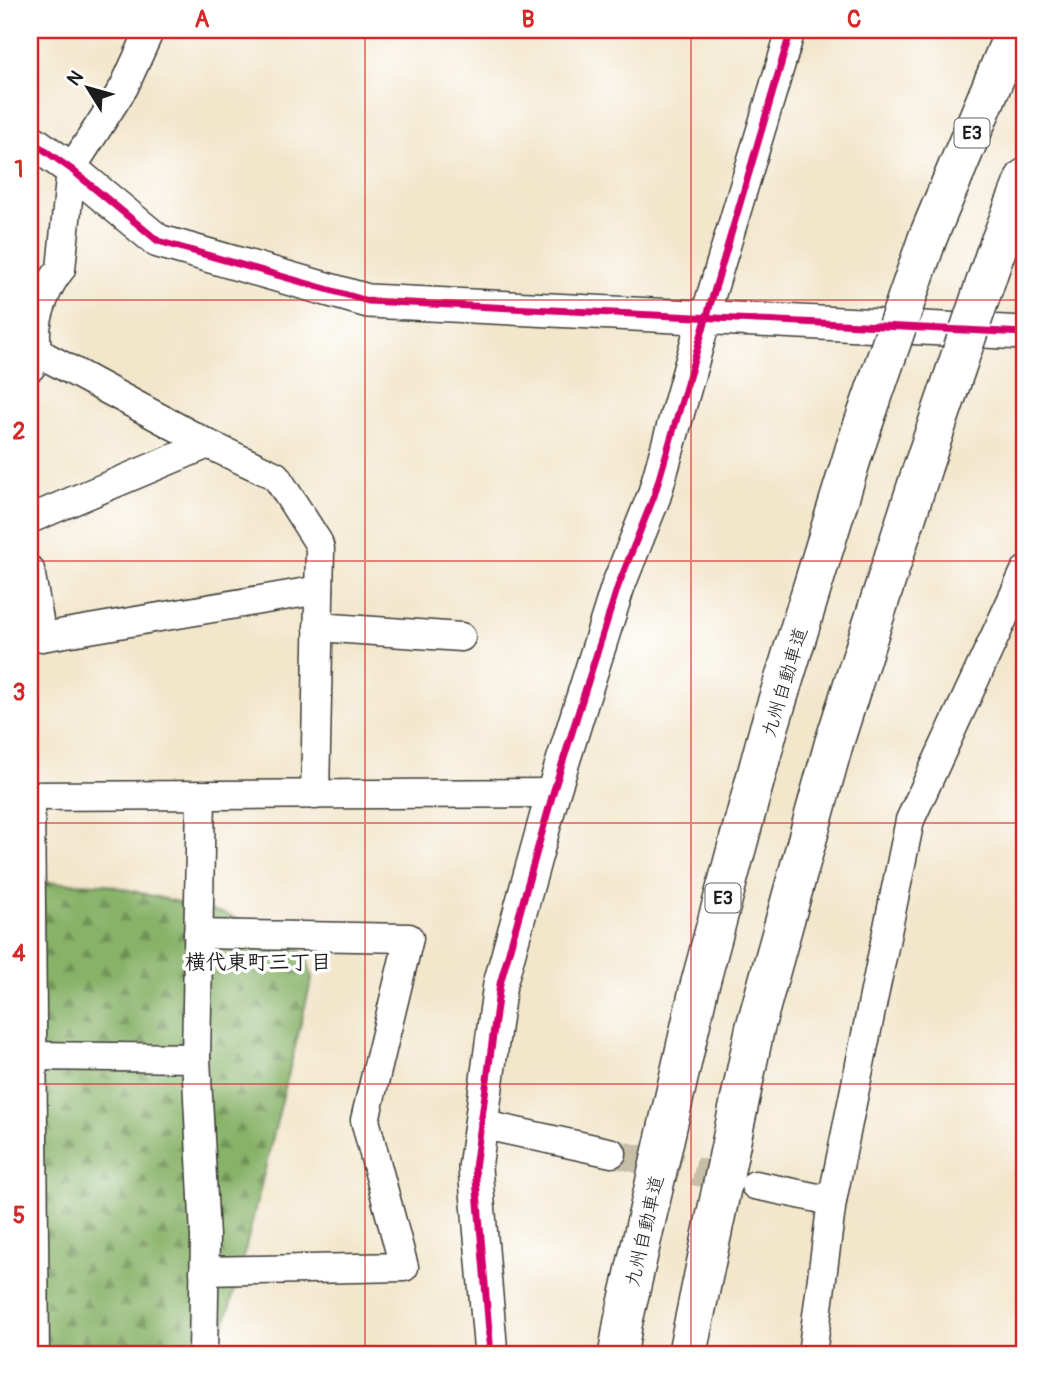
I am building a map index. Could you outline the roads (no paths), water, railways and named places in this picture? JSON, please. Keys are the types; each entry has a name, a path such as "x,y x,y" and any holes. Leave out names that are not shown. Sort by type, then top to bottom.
{"highway":[{"path":"928,237 998,30"},
{"name":"九州自動車道","path":"618,1354 699,988 769,728 855,448 928,237 1015,30"},
{"path":"687,1354 755,1028 834,743 923,466 995,254 1025,178"}],"street":[{"path":"150,30 124,87 71,169 61,269 54,277 44,300 35,334 34,361 276,476 320,549 315,795"},
{"path":"491,1354 475,1168 500,984 553,793 618,586 654,496 791,30"},
{"path":"30,140 71,169 158,241 368,301 1025,333"},
{"path":"30,519 208,444"},
{"path":"30,570 43,637 319,590"},
{"path":"812,1354 832,1201 910,820 1025,571"},
{"path":"318,627 461,638"},
{"path":"35,1354 30,796 553,793"},
{"path":"201,796 195,1058 205,1237 203,1354"},
{"path":"198,934 409,937 365,1120 404,1267 204,1271"},
{"path":"31,1056 195,1058"},
{"path":"480,1124 612,1153"},
{"path":"755,1185 832,1201"}],"tunnel":[{"path":"612,1153 743,1182"}],"district":[{"name":"横代東町三丁目","path":"258,962"}]}
